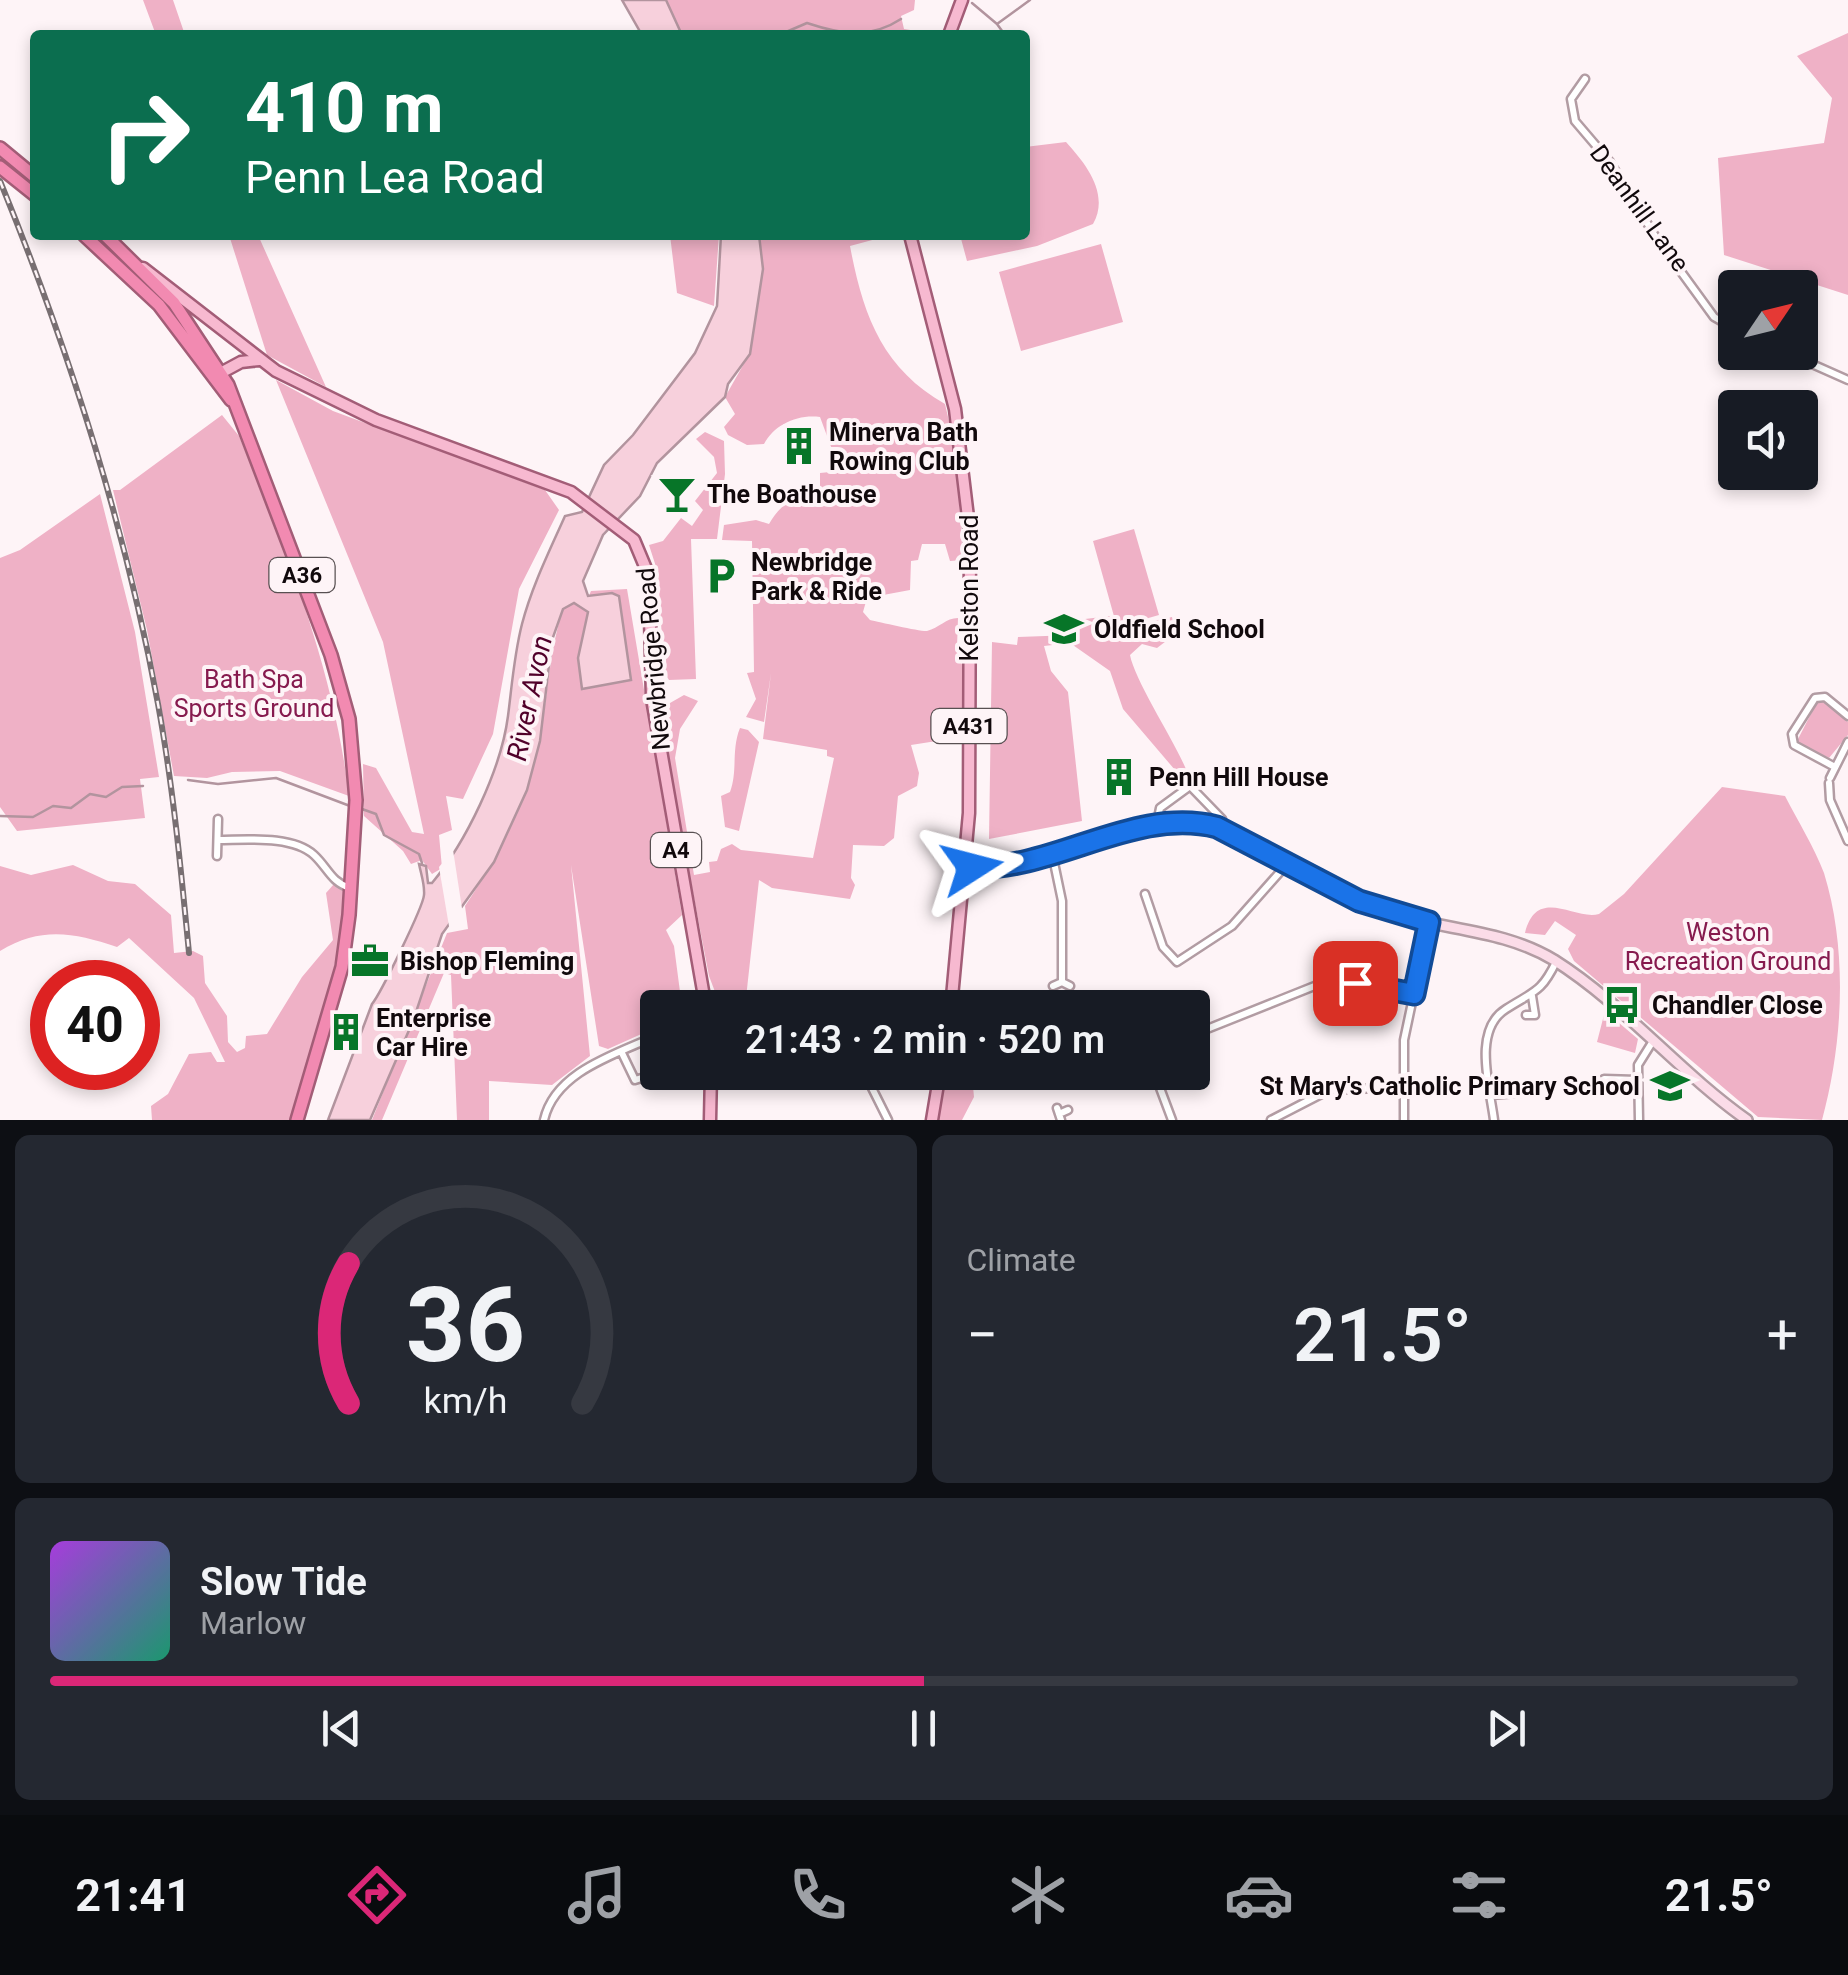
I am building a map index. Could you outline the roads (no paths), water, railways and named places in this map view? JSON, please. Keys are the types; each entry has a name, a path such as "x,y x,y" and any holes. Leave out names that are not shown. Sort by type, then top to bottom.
{"highway":[{"path":"0,148 30,173"},
{"path":"0,166 30,191"},
{"path":"90,240 148,293 217,375"},
{"name":"A4","path":"111,240 143,268 197,333 217,375"},
{"name":"A36","path":"217,375 274,495 332,656 349,720 356,821 342,967 297,1120"}],"main road":[{"path":"951,30 962,0"},
{"name":"Kelston Road","path":"911,240 955,409 968,504 967,866 954,990"},
{"name":"A4","path":"143,268 260,360"},
{"path":"237,342 241,362"},
{"path":"217,375 241,362 260,360"},
{"name":"Newbridge Road","path":"260,360 322,396 438,446 571,492 615,521 639,548 649,576 652,700 703,990"},
{"path":"710,1120 711,1090"},
{"path":"932,1120 937,1090"}],"street":[{"name":"Deanhill Lane","path":"1585,79 1572,99 1575,121 1610,162 1645,221 1718,318"},
{"path":"1818,367 1848,380"},
{"path":"1833,766 1794,745 1792,734 1816,698 1825,697 1848,716"},
{"path":"1848,742 1833,766 1830,781 1830,800 1848,841"},
{"path":"1157,823 1160,808 1190,786 1222,818 1224,830"},
{"path":"217,856 218,819"},
{"path":"967,866 1052,853 1157,823 1193,821 1224,830 1359,901 1429,922 1496,934 1556,962 1747,1120"},
{"path":"218,840 295,845 314,854 334,881 351,888"},
{"path":"1052,853 1062,901 1066,984 1054,986"},
{"path":"1145,894 1163,947 1177,962 1232,926 1287,864"},
{"path":"1404,1120 1404,1040 1429,922"},
{"path":"1494,1120 1486,1035 1497,1016 1544,986 1556,962"},
{"path":"1210,1028 1317,985 1355,983 1414,994"},
{"path":"1526,1016 1535,1015 1532,996"},
{"path":"1639,1120 1640,1059 1653,1041"},
{"path":"544,1120 551,1098 562,1086 640,1044"},
{"path":"622,1052 636,1084 640,1081"},
{"path":"1598,1090 1604,1079 1637,1080"},
{"path":"1270,1120 1328,1090 1403,1087"},
{"path":"873,1090 888,1120"},
{"path":"1161,1090 1172,1120"},
{"path":"1492,1095 1528,1092"},
{"path":"1059,1114 1068,1110"}],"water":[{"path":"622,0 666,0 680,30 639,30"},
{"name":"River Avon","path":"721,240 760,240 763,269 750,354 728,384 725,397 657,463 640,496 603,535 583,581 588,596 619,596 631,680 582,689 578,658 588,612 574,603 563,609 552,640 540,741 527,790 494,862 442,934 413,1021 370,1120 328,1120 372,1004 422,903 424,887 419,864 426,866 428,883 432,883 469,826 490,782 504,737 522,624 565,516 582,512 604,465 633,435 695,353 717,306"}],"waterway":[{"path":"972,3 997,24 1030,0"},
{"path":"877,30 901,19"},
{"path":"791,30 807,23 831,30"},
{"path":"997,24 1001,30"},
{"path":"188,780 218,784 276,778 350,806"},
{"path":"0,816 33,817 53,806 71,808 90,794 106,797 122,787 143,786"},
{"path":"362,809 376,814 384,835 419,854 422,863"}],"railway":[{"path":"0,181 72,373 129,570 163,735 189,953"}],"place":[{"name":"Minerva Bath Rowing Club","path":"799,446"},
{"name":"The Boathouse","path":"677,494"},
{"name":"Newbridge Park & Ride","path":"721,576"},
{"name":"Oldfield School","path":"1064,629"},
{"name":"Penn Hill House","path":"1119,777"},
{"name":"Bishop Fleming","path":"370,961"},
{"name":"Chandler Close","path":"1622,1005"},
{"name":"Enterprise Car Hire","path":"346,1032"},
{"name":"St Mary's Catholic Primary School","path":"1670,1086"}],"park label":[{"name":"Bath Spa Sports Ground","path":"254,694"},
{"name":"Weston Recreation Ground","path":"1728,946"}]}
